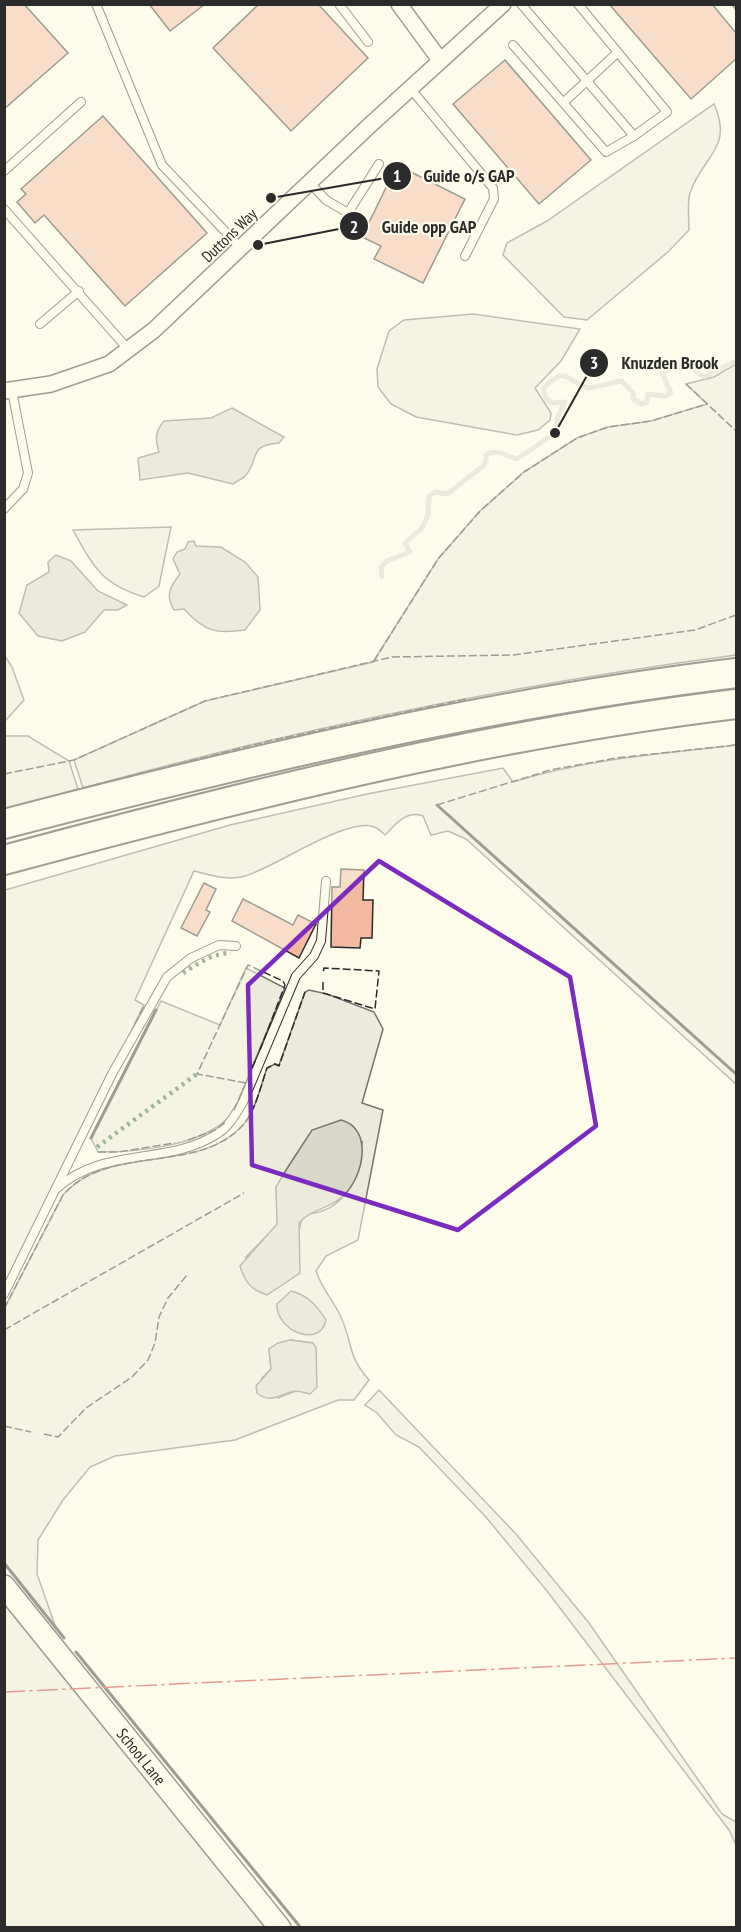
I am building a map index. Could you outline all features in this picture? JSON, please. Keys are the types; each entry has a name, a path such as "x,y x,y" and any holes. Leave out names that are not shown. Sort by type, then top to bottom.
{"highway":[{"path":"4,824 391,730 642,684 736,673"},
{"path":"4,860 214,804 397,761 530,734 660,713 736,704"}],"main road":[{"name":"School Lane","path":"4,1586 280,1928"}],"street":[{"path":"399,4 440,60"},
{"name":"Duttons Way","path":"8,391 51,384 109,364 199,290 240,247 503,4"}],"lane":[{"path":"96,4 162,165 240,247"},
{"path":"339,4 368,42"},
{"path":"521,4 634,136"},
{"path":"513,45 606,152 634,136 667,112 578,4"},
{"path":"564,102 617,53"},
{"path":"410,88 493,188 494,199 465,255"},
{"path":"5,169 81,102"},
{"path":"310,183 326,200 348,213 378,164"},
{"path":"4,209 128,349"},
{"path":"40,324 79,291"},
{"path":"4,509 22,489 28,473 8,391"},
{"path":"56,1189 68,1179 101,1163 201,1142 219,1134 232,1121 243,1102 296,976 314,956 321,941 326,880"},
{"path":"4,1294 112,1074 167,977 191,958 219,945 236,946"}],"highlighted area":[{"path":"379,861 570,977 596,1126 458,1230 252,1165 248,985"}],"shaded area":[{"path":"714,104 720,132 714,151 695,180 690,193 689,230 669,251 587,320 564,317 503,255 507,243 547,221"},
{"path":"473,314 580,329 561,361 535,388 551,413 550,420 538,430 517,435 416,417 391,404 378,387 377,369 389,331 404,320"},
{"path":"736,364 736,655 571,680 407,710 244,746 83,788 74,760 205,701 373,662 438,559 480,511 524,472 577,438 608,427 651,421 707,404 686,384 714,377"},
{"path":"232,408 284,437 279,443 258,450 250,470 244,477 233,484 188,473 140,480 138,458 159,452 157,436 164,421 211,418"},
{"path":"171,527 159,586 144,597 129,592 108,580 86,554 73,530"},
{"path":"194,541 196,546 221,547 245,562 258,577 260,610 245,630 226,632 212,630 198,623 184,609 174,610 171,605 170,591 180,574 173,559 177,552 185,549 188,542"},
{"path":"56,555 71,561 98,591 127,605 118,610 104,610 85,632 62,641 38,636 19,613 27,585 49,572 48,562"},
{"path":"5,656 12,667 24,700 5,721"},
{"path":"5,736 28,736 69,761 78,789 5,809"},
{"path":"736,745 736,1084 466,839 448,831 431,835 423,816 406,816 385,835 374,827 362,826 347,829 245,876 226,878 194,871 135,1000 144,1005 5,1290 5,890 230,825 367,794 503,768 513,782 596,763"},
{"path":"246,968 285,988 234,1111 223,1123 208,1132 172,1145 133,1151 98,1152 91,1138 161,1001 220,1025"},
{"path":"309,990 327,994 374,1012 383,1029 362,1103 383,1110 358,1240 326,1256 316,1271 341,1317 357,1363 369,1380 354,1400 338,1400 235,1440 115,1456 90,1467 63,1500 38,1540 37,1574 56,1628 5,1563 4,1309 63,1195 82,1179 104,1169 128,1163 201,1150 223,1141 242,1126 254,1106 267,1068 275,1064 279,1065 305,992","holes":["362,1142 355,1177 347,1192 326,1210 304,1217 301,1221 298,1243 246,1257 278,1224 276,1187","291,1340 312,1343 316,1348 296,1391 278,1398 262,1378 271,1369 269,1349"]},
{"path":"341,1120 358,1132 361,1142 361,1164 357,1176 352,1186 339,1199 310,1214 299,1223 300,1273 267,1295 261,1293 249,1285 240,1266 277,1224 276,1187 312,1130"},
{"path":"291,1291 312,1302 326,1320 322,1329 316,1334 299,1333 290,1329 283,1322 277,1304"},
{"path":"290,1340 313,1343 316,1348 317,1387 310,1394 295,1391 271,1398 262,1396 257,1393 256,1386 271,1369 269,1349 278,1343"},
{"path":"379,1390 516,1534 589,1623 722,1814 736,1822 736,1845 729,1830 547,1591 485,1516 419,1447 396,1435 377,1413 365,1405"},
{"path":"5,1604 265,1927 5,1927"}],"building":[{"path":"4,4 24,4 68,53 4,109"},
{"path":"149,4 205,4 170,31"},
{"path":"259,4 318,4 368,58 291,131 213,48"},
{"path":"609,4 712,4 736,33 736,59 691,99"},
{"path":"505,60 591,160 539,204 453,104"},
{"path":"103,116 207,233 125,306 44,215 35,223 17,202 26,194 21,189"},
{"path":"397,165 465,199 423,283 374,259 381,246 362,237"},
{"path":"341,869 364,870 363,900 373,900 372,938 361,938 360,948 331,947 332,887 340,887"},
{"path":"204,883 216,889 206,910 210,912 197,936 181,928"},
{"path":"243,899 293,925 298,915 316,924 299,958 232,921"}],"waterway":[{"path":"382,577 381,567 387,561 410,552 405,543 422,528 428,515 429,496 435,492 447,494 482,467 486,462 486,455 497,452 517,459 555,433 558,416 565,402 552,403 546,399 543,389 557,377 566,376 588,388 622,381 633,393 633,399 642,404 647,402 648,394 665,396 671,393 662,373 668,369 687,366 704,377 736,361"}],"hedge":[{"path":"183,973 212,957 231,953"},
{"path":"97,1147 197,1074"}],"fence":[{"path":"732,4 736,10"},
{"path":"686,384 736,431"},
{"path":"374,661 438,559 480,511 524,472 577,438 608,427 651,421 707,404"},
{"path":"4,774 74,760 205,701 392,657 513,655 695,630 736,615"},
{"path":"83,788 269,741 466,699"},
{"path":"437,805 550,770 616,758 736,745"},
{"path":"246,1083 197,1074 248,965 283,981 285,985 260,1050"},
{"path":"323,973 324,968 379,971 375,1009 323,993 323,982"},
{"path":"4,1309 63,1195 82,1179 104,1169 128,1163 201,1150 223,1141 242,1126 254,1106 267,1068 275,1064 279,1066 305,992"},
{"path":"135,1024 144,1005"},
{"path":"248,1078 255,1061"},
{"path":"234,1110 245,1085"},
{"path":"188,1140 215,1130 226,1122"},
{"path":"98,1152 118,1152 175,1143"},
{"path":"4,1330 244,1193"},
{"path":"44,1434 58,1437 86,1408 132,1377 148,1360 155,1343 159,1317 168,1298 187,1275"},
{"path":"4,1426 31,1432"}],"wall":[{"path":"437,805 736,1074"},
{"path":"91,1138 156,1010"},
{"path":"4,1563 64,1638"},
{"path":"76,1652 301,1928"}],"power":[{"path":"4,1692 736,1658"}],"place":[{"name":"Guide o/s GAP","path":"271,198"},
{"name":"Guide opp GAP","path":"258,245"},
{"name":"Knuzden Brook","path":"555,433"}]}
